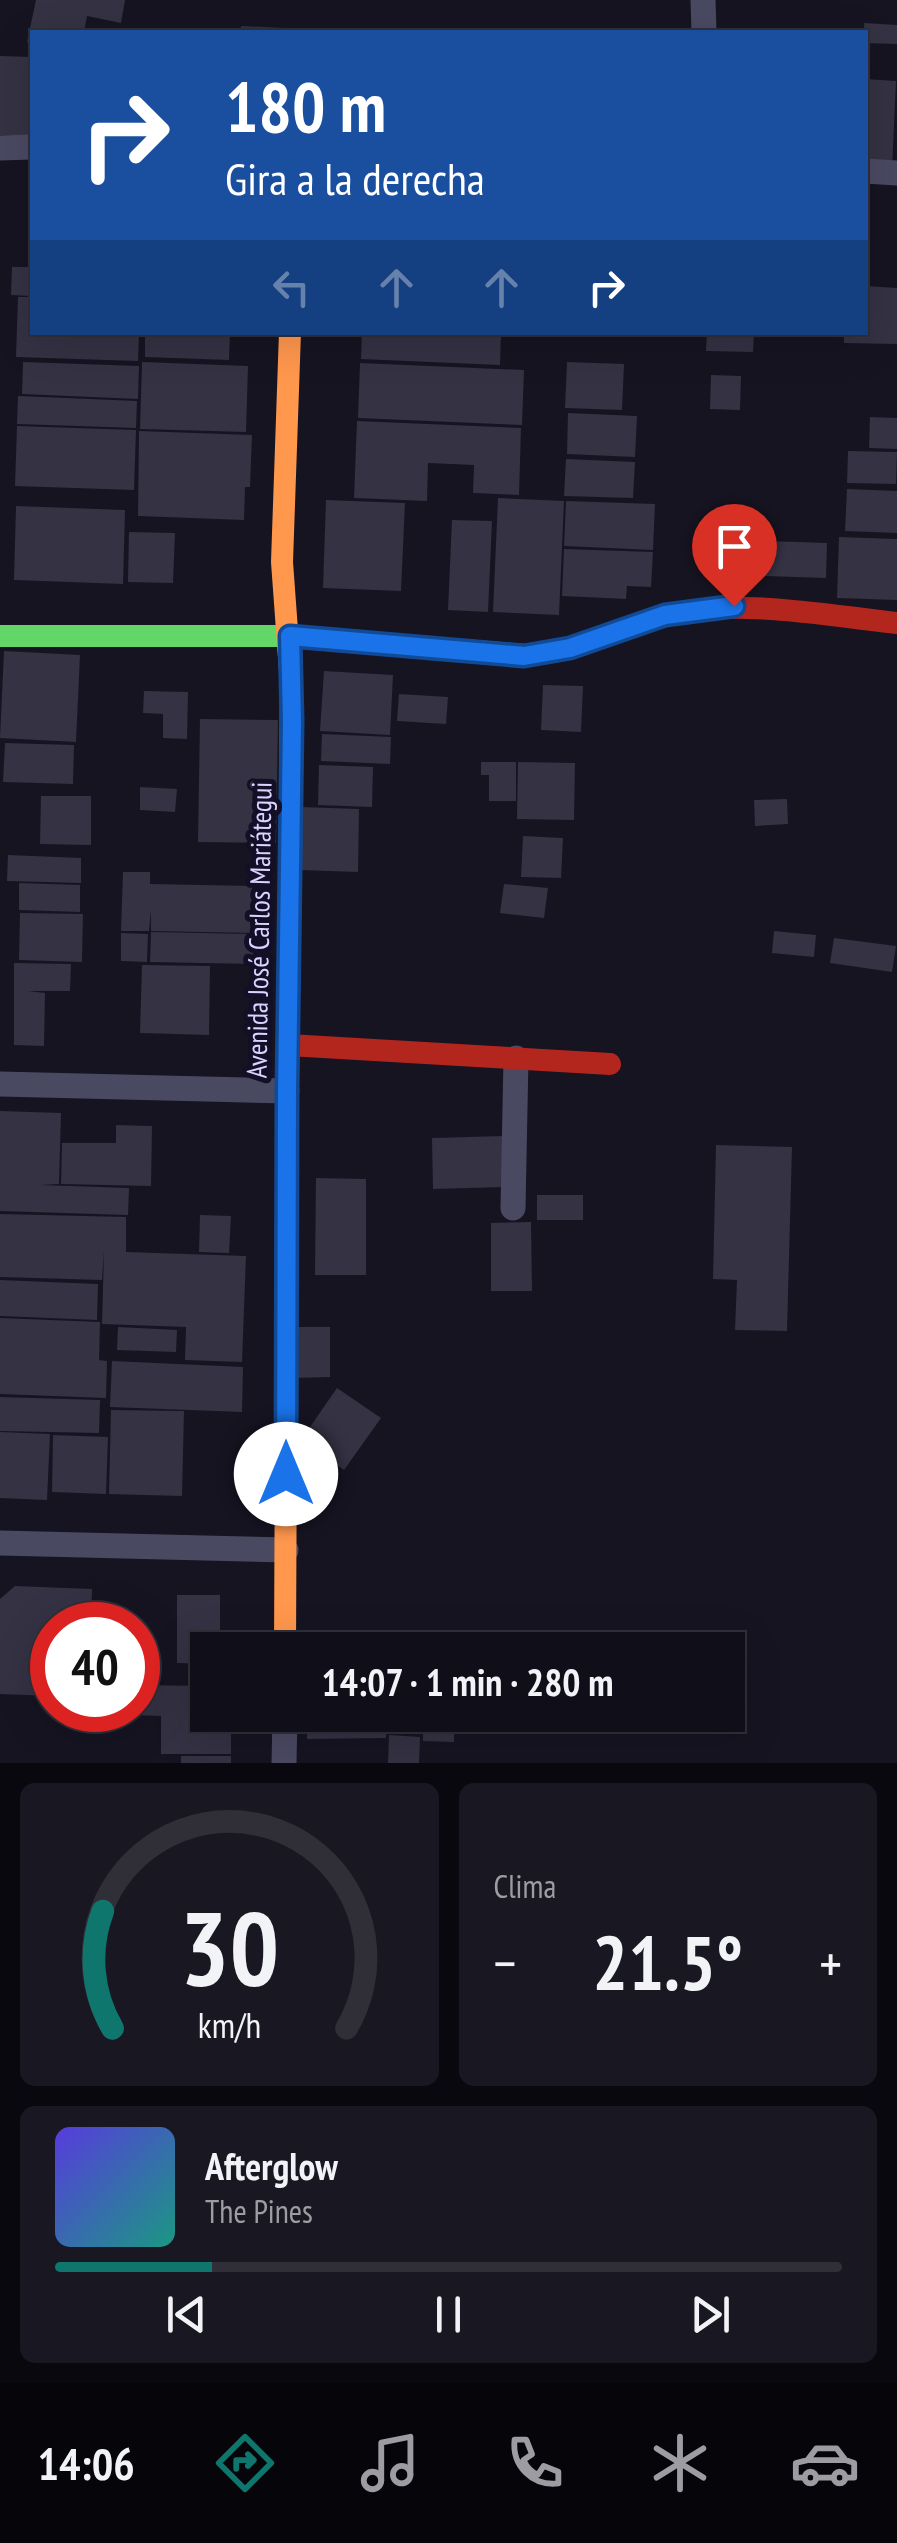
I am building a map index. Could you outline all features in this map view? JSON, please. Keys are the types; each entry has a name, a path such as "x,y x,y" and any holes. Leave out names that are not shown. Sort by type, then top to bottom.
{"street":[{"path":"703,0 704,30"},
{"path":"0,148 30,147"},
{"path":"868,171 897,172"},
{"name":"Avenida José Carlos Mariátegui","path":"285,1632 292,740 290,636 282,562 290,335"},
{"path":"0,636 290,636 524,656 570,648 665,615 734,606 897,623"},
{"path":"290,1045 610,1064"},
{"path":"513,1208 516,1058"},
{"path":"0,1084 287,1091"},
{"path":"0,1543 286,1550"},
{"path":"284,1763 285,1732"}],"building":[{"path":"36,0 125,0 121,23 87,16 84,30 30,30 30,43 27,42"},
{"path":"864,23 897,25 897,44 868,43 868,30 864,30"},
{"path":"241,26 285,28 285,30 241,30"},
{"path":"0,56 30,57 29,136 0,135"},
{"path":"868,79 896,81 892,169 868,167"},
{"path":"12,267 30,267 30,296 11,295"},
{"path":"868,286 897,288 897,344 844,343 844,335 868,335"},
{"path":"18,297 30,297 30,335 139,335 138,361 16,357"},
{"path":"145,335 230,335 229,360 145,357"},
{"path":"362,335 501,335 500,365 361,359"},
{"path":"707,335 754,335 753,352 706,351"},
{"path":"23,362 139,366 138,399 22,394"},
{"path":"142,362 248,366 246,432 140,429"},
{"path":"567,362 624,364 622,410 565,408"},
{"path":"360,363 524,370 522,425 358,418"},
{"path":"711,375 741,376 740,410 710,409"},
{"path":"18,396 137,401 136,428 17,424"},
{"path":"568,413 637,416 635,457 567,454"},
{"path":"870,417 897,418 897,449 869,448"},
{"path":"357,421 521,428 519,495 473,493 474,465 428,463 427,501 354,498"},
{"path":"17,426 136,430 134,490 15,486"},
{"path":"139,431 252,435 244,520 138,516"},
{"path":"848,451 897,452 896,484 847,483"},
{"path":"566,459 635,462 633,498 564,496"},
{"path":"847,489 897,491 897,533 845,531"},
{"path":"498,498 564,501 559,615 493,612"},
{"path":"326,500 405,503 401,591 323,588"},
{"path":"566,501 655,504 653,550 564,546"},
{"path":"16,506 125,510 123,584 14,580"},
{"path":"452,520 492,521 488,612 448,610"},
{"path":"702,528 754,530 753,569 700,568"},
{"path":"129,532 175,533 173,583 128,582"},
{"path":"839,537 897,539 897,600 837,598"},
{"path":"767,541 827,543 826,578 765,576"},
{"path":"564,549 653,552 651,587 627,586 626,599 562,596"},
{"path":"4,651 80,655 76,742 0,738"},
{"path":"324,671 393,675 390,735 320,731"},
{"path":"543,685 583,686 581,732 541,730"},
{"path":"144,691 188,692 187,739 163,738 163,714 143,713"},
{"path":"399,694 448,697 446,724 397,721"},
{"path":"200,719 278,720 276,843 198,842"},
{"path":"322,734 391,737 390,764 321,761"},
{"path":"5,743 74,745 73,784 3,782"},
{"path":"481,762 516,762 516,801 489,801 489,775 481,775"},
{"path":"518,762 575,763 574,820 517,819"},
{"path":"319,765 373,767 372,807 318,805"},
{"path":"140,787 177,789 175,812 140,810"},
{"path":"41,796 91,796 91,845 40,844"},
{"path":"787,799 788,824 755,826 754,800"},
{"path":"301,807 359,809 358,872 299,870"},
{"path":"523,836 563,838 561,878 521,877"},
{"path":"8,855 81,858 81,883 7,881"},
{"path":"123,872 150,872 150,884 255,886 254,933 151,931 151,910 149,931 121,931"},
{"path":"19,883 80,885 80,912 19,910"},
{"path":"504,884 548,888 544,918 500,913"},
{"path":"20,913 83,914 82,962 19,960"},
{"path":"774,931 816,935 814,957 772,953"},
{"path":"151,932 254,934 254,964 150,962"},
{"path":"121,933 148,934 147,962 121,961"},
{"path":"834,938 896,946 892,972 830,963"},
{"path":"14,963 71,964 70,991 28,991 45,993 44,1046 14,1045"},
{"path":"142,965 210,966 209,1035 140,1033"},
{"path":"0,1111 61,1113 59,1184 41,1185 129,1188 128,1215 0,1211"},
{"path":"116,1125 152,1126 151,1186 61,1184 62,1143 116,1143"},
{"path":"503,1136 504,1187 433,1189 432,1138"},
{"path":"716,1145 792,1147 787,1331 735,1330 737,1280 713,1279"},
{"path":"316,1178 366,1179 366,1275 315,1275"},
{"path":"537,1195 583,1195 583,1220 537,1220"},
{"path":"0,1214 126,1217 126,1252 246,1256 242,1362 185,1360 186,1327 102,1324 104,1250 102,1280 0,1277"},
{"path":"200,1215 231,1216 229,1253 199,1252"},
{"path":"531,1222 532,1291 491,1291 491,1223"},
{"path":"0,1280 98,1284 97,1320 0,1316"},
{"path":"0,1318 100,1322 99,1360 107,1361 106,1398 0,1394"},
{"path":"118,1327 177,1330 176,1352 117,1350"},
{"path":"293,1327 330,1327 330,1377 293,1378"},
{"path":"112,1361 243,1367 242,1412 110,1407"},
{"path":"337,1388 381,1418 344,1470 301,1440"},
{"path":"0,1397 100,1400 99,1433 0,1431"},
{"path":"111,1410 184,1411 182,1496 109,1494"},
{"path":"0,1432 50,1434 47,1500 0,1498"},
{"path":"53,1435 108,1437 106,1494 52,1492"},
{"path":"15,1586 92,1589 92,1602 30,1602 30,1695 0,1694 0,1599"},
{"path":"177,1595 220,1595 220,1632 190,1632 190,1663 177,1663"},
{"path":"160,1685 190,1686 190,1732 231,1732 231,1754 161,1754"},
{"path":"307,1732 386,1732 386,1738 307,1739"},
{"path":"423,1732 454,1732 454,1742 423,1741"},
{"path":"389,1735 420,1737 419,1763 388,1763"},
{"path":"181,1756 231,1756 231,1763 181,1763"}],"traffic: fast":[{"path":"0,636 289,636 524,655 570,648 642,623"},
{"path":"287,1198 291,685"}],"traffic: slow":[{"path":"290,335 282,562 291,685"},
{"path":"285,1632 287,1198"}],"traffic: jam":[{"path":"642,623 673,614 737,608 897,623"},
{"path":"289,1045 610,1064"}],"route":[{"path":"286,1474 290,636 524,656 570,648 665,615 734,606"}]}
